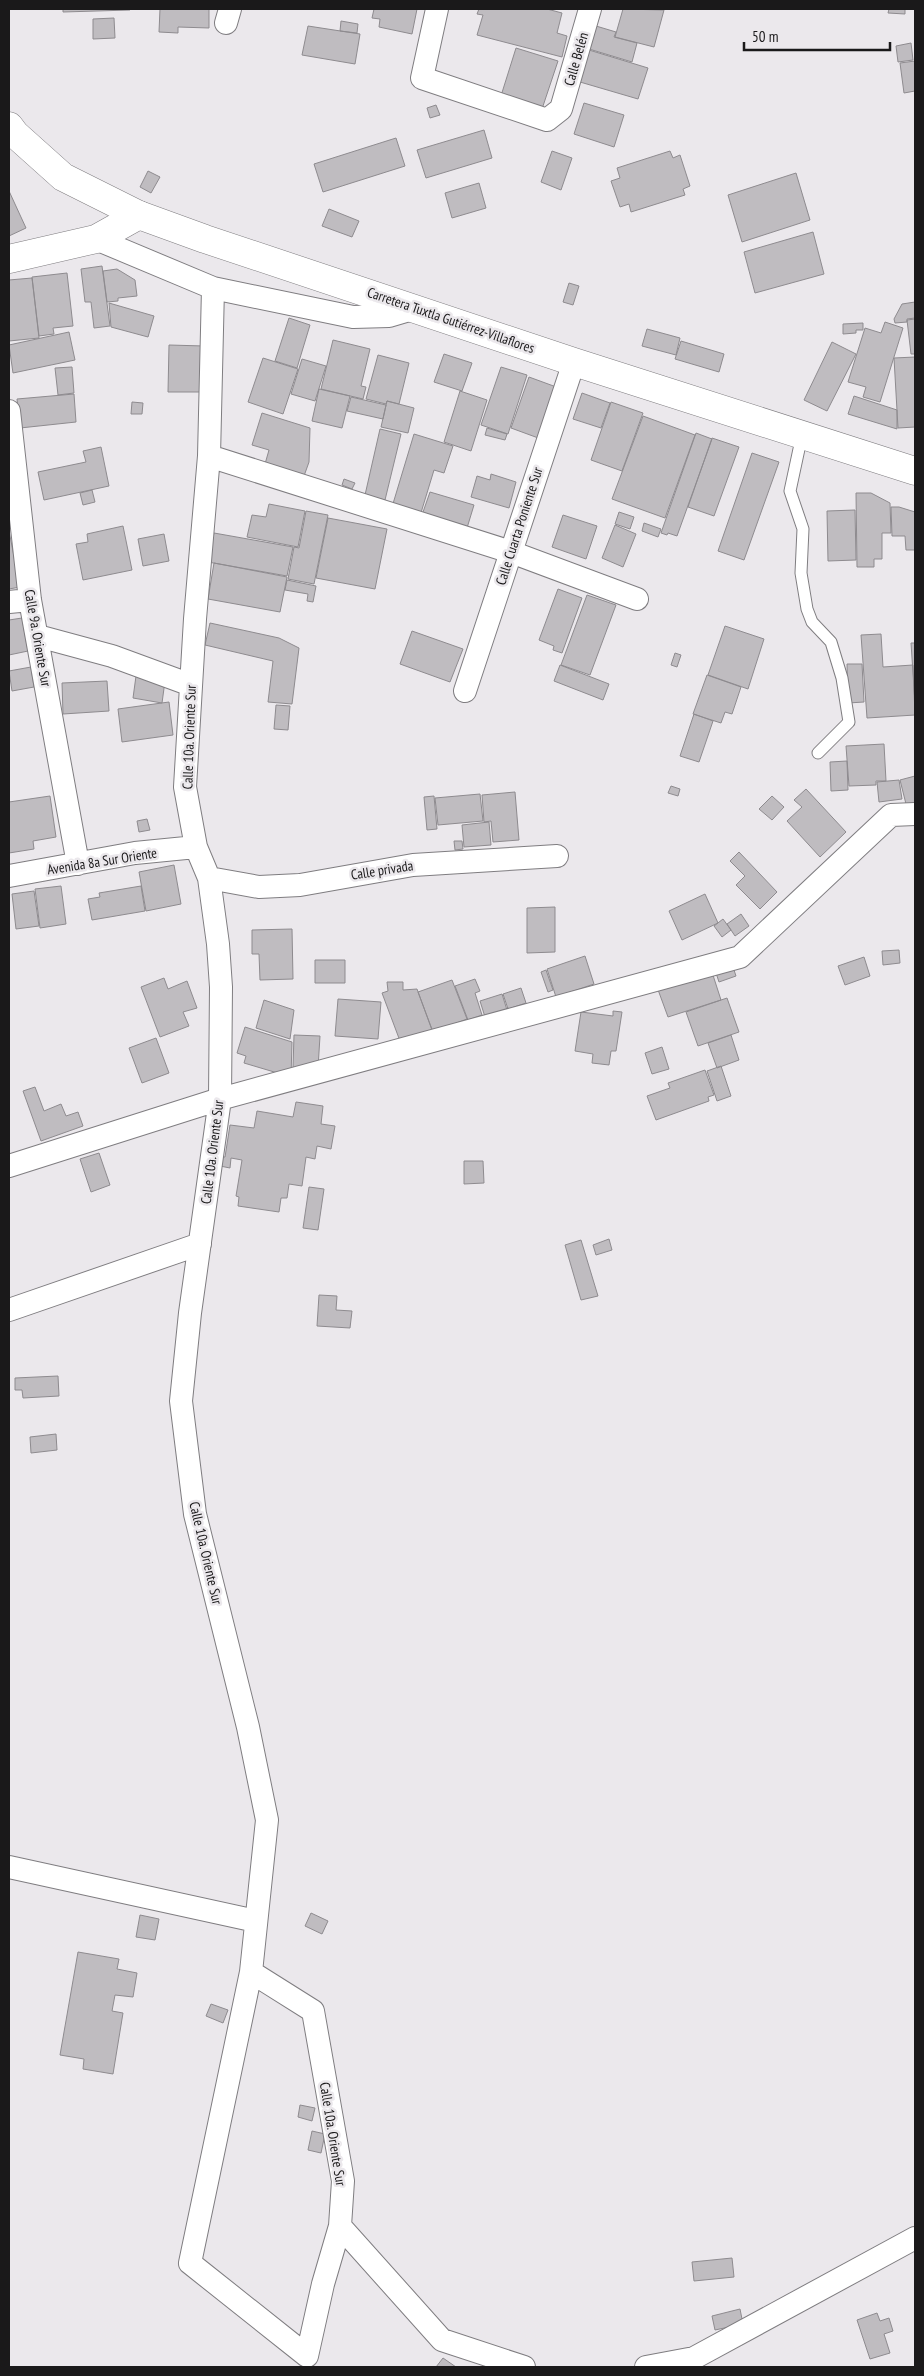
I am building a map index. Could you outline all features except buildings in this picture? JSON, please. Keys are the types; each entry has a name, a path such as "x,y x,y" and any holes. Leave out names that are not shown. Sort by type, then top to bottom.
{"main road":[{"name":"Carretera Tuxtla Gutiérrez-Villaflores","path":"9,126 15,134 63,177 139,215 205,239 574,362 915,471"},
{"path":"9,259 96,239 139,215"}],"street":[{"name":"Calle Belén","path":"437,9 422,78 547,120 561,109 590,9"},
{"path":"96,239 213,288 353,317 389,316 416,308"},
{"name":"Calle 10a. Oriente Sur","path":"213,288 210,456 191,685 185,787 196,847 209,878 218,944 221,987 220,1099 190,1313 181,1401 195,1514 248,1727 266,1820 251,1972 190,2263 307,2356 323,2284 340,2226 343,2181 312,2011 251,1972"},
{"name":"Calle Cuarta Poniente Sur","path":"465,691 574,362"},
{"name":"Calle 9a. Oriente Sur","path":"9,411 20,601 38,636 78,864"},
{"path":"210,456 511,552 637,599"},
{"path":"38,636 112,656 191,685"},
{"path":"9,1166 220,1099 740,956 891,815 915,814"},
{"name":"Avenida 8a Sur Oriente","path":"9,876 135,853 196,847"},
{"name":"Calle privada","path":"209,878 259,887 300,885 413,865 557,856"},
{"path":"9,1310 200,1244"},
{"path":"9,1867 256,1921"},
{"path":"340,2226 442,2340 524,2367"},
{"path":"646,2367 694,2358 915,2238"}],"lane":[{"path":"802,434 790,491 803,529 801,573 806,609 812,622 831,642 842,678 849,722 818,753"}]}
